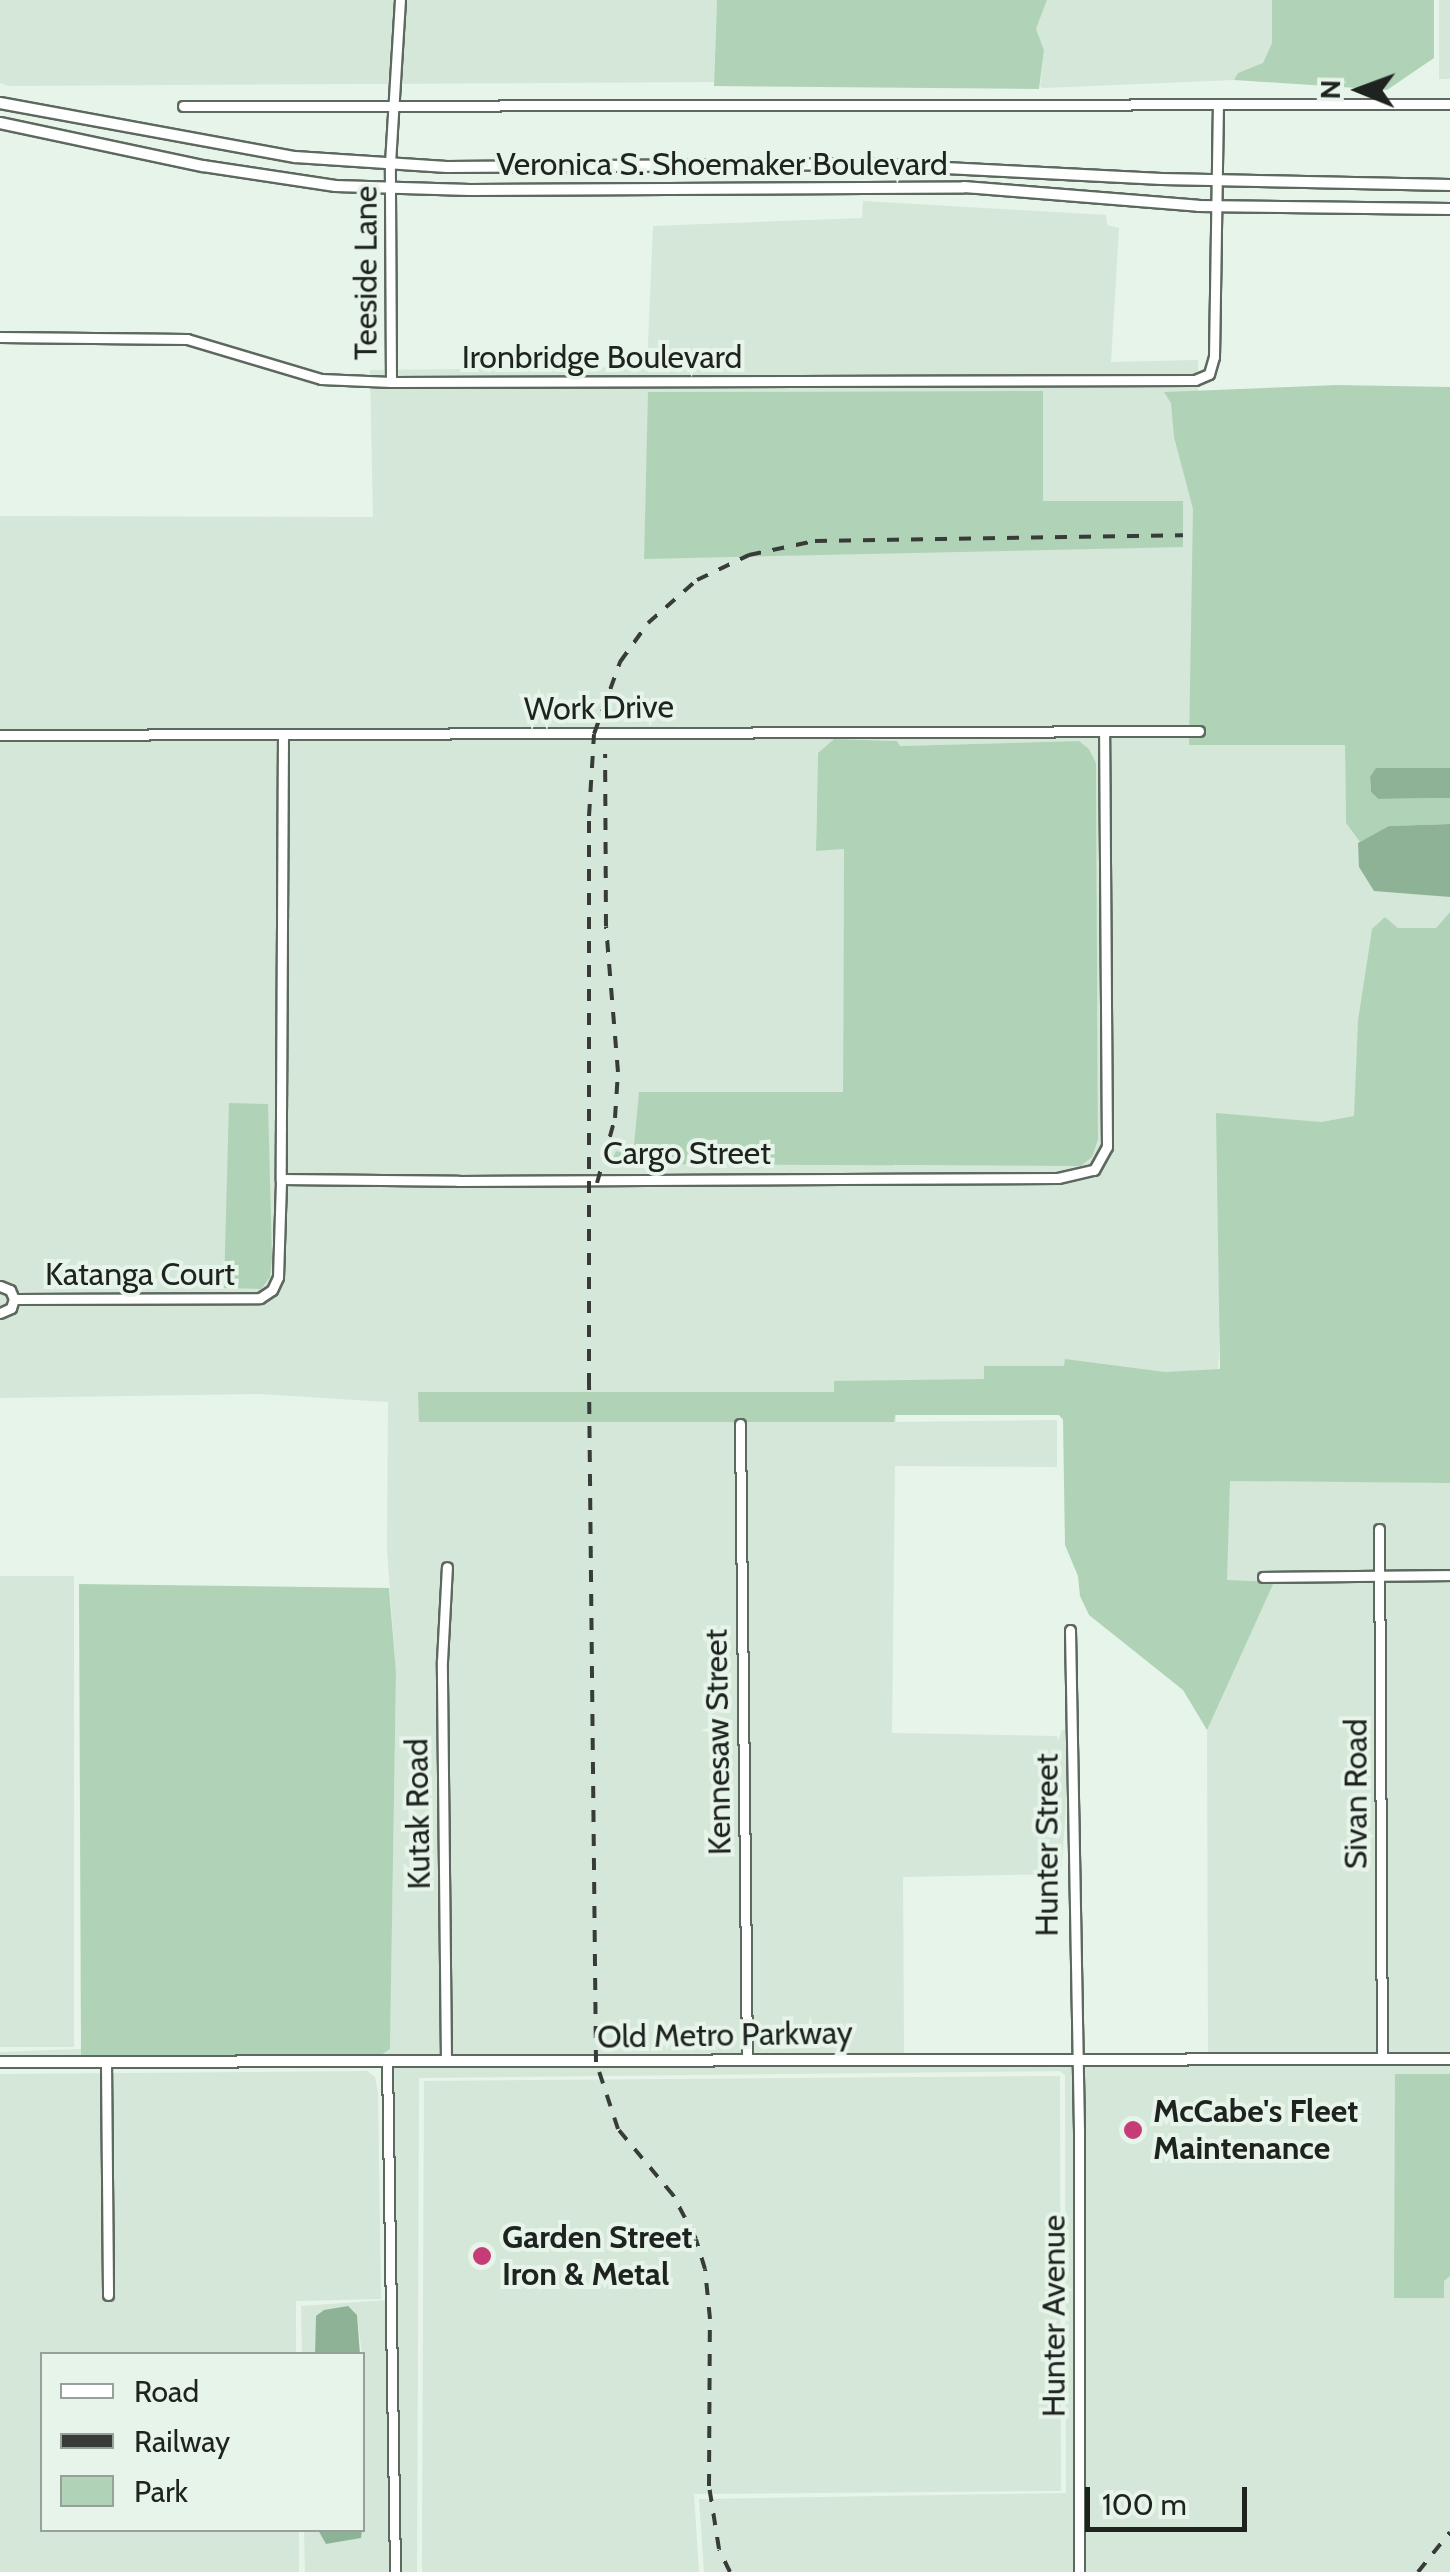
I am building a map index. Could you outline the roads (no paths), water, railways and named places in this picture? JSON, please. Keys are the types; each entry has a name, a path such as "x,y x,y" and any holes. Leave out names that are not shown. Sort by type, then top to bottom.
{"street":[{"name":"Teeside Lane","path":"391,382 390,163 400,0"},
{"name":"Veronica S. Shoemaker Boulevard","path":"0,102 296,158 390,163 867,164 1216,181 1450,186"},
{"name":"Veronica S. Shoemaker Boulevard","path":"184,106 1450,104"},
{"path":"1216,207 1218,105"},
{"name":"Veronica S. Shoemaker Boulevard","path":"0,123 202,166 335,186 964,187 1216,207 1450,209"},
{"name":"Ironbridge Boulevard","path":"0,337 187,339 321,379 391,382 1195,380 1210,374 1214,357 1216,207"},
{"name":"Cargo Street","path":"281,1179 1058,1178 1094,1170 1107,1147 1104,732"},
{"name":"Work Drive","path":"0,735 1200,732"},
{"path":"281,1179 283,734"},
{"name":"Katanga Court","path":"14,1300 260,1298 272,1290 278,1277 281,1179"},
{"name":"Katanga Court","path":"0,1286 10,1290 14,1300 11,1308 0,1313"},
{"name":"Kennesaw Street","path":"740,1424 746,2060"},
{"name":"Sivan Road","path":"1379,1528 1382,2059"},
{"name":"Kutak Road","path":"446,1566 442,1661 446,2060"},
{"path":"1263,1577 1450,1575"},
{"name":"Hunter Street","path":"1070,1630 1074,2060"},
{"name":"Old Metro Parkway","path":"0,2062 1450,2059"},
{"name":"Hunter Avenue","path":"1074,2060 1078,2131 1079,2572"},
{"path":"387,2061 395,2572"},
{"path":"106,2062 108,2294"}],"railway":[{"path":"730,2572 719,2549 709,2486 710,2319 705,2269 696,2239 673,2195 618,2129 596,2062 589,1385 589,816 594,734 620,662 648,623 697,580 749,555 815,541 1183,535"},
{"path":"597,1183 615,1118 618,1072 606,926 605,754"},
{"path":"1418,2572 1450,2532"}],"place":[{"name":"McCabe's Fleet Maintenance","path":"1133,2130"},
{"name":"Garden Street Iron & Metal","path":"482,2256"}]}
